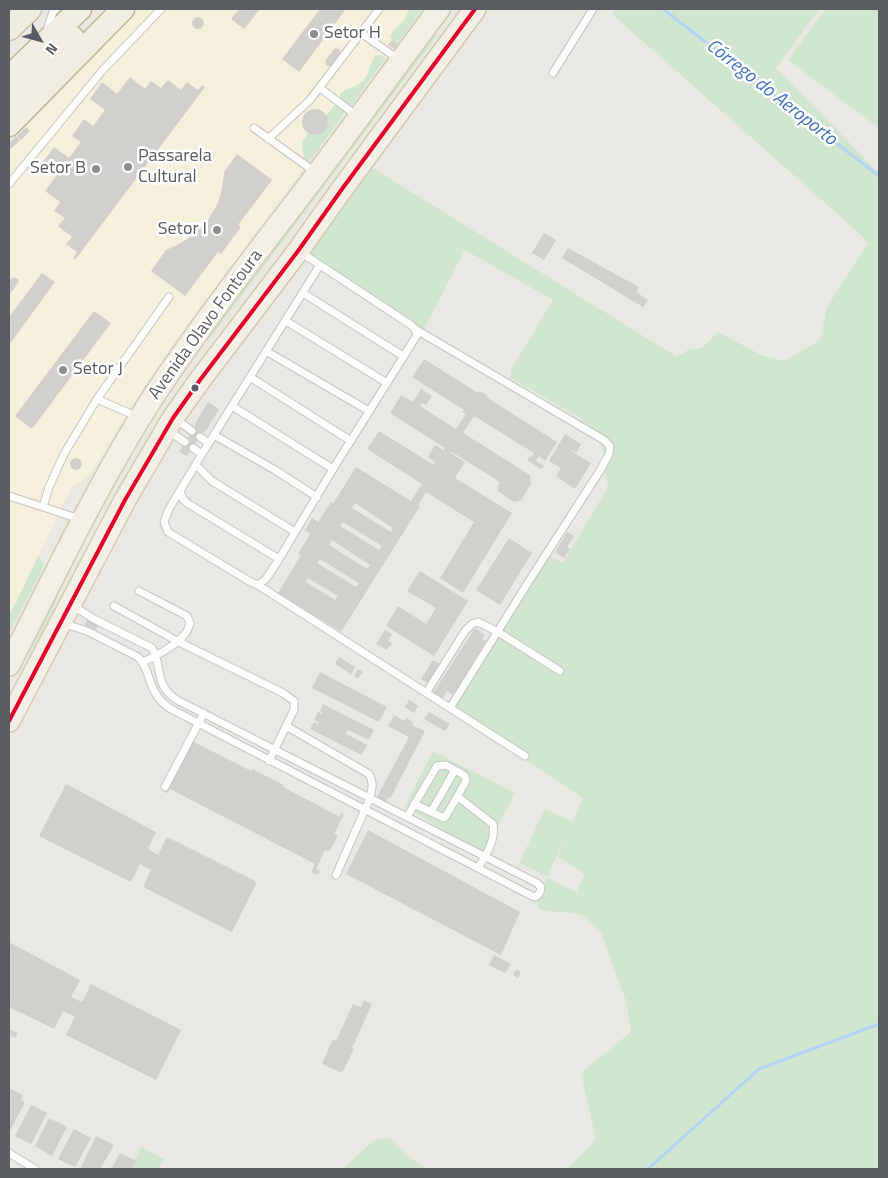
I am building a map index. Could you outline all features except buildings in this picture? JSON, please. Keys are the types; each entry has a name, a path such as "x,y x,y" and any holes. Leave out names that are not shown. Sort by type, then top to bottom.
{"highway":[{"path":"10,28 29,9"},
{"path":"9,77 80,9"},
{"path":"9,99 103,9"},
{"path":"9,125 123,9"}],"main road":[{"name":"Avenida Olavo Fontoura","path":"9,665 82,520 123,447 167,376 440,9"},
{"name":"Avenida Olavo Fontoura","path":"9,721 124,500 170,424 200,380 298,251 471,10"},
{"path":"167,376 168,382 162,403 170,424"}],"lane":[{"path":"43,44 53,12 56,9"},
{"path":"9,184 102,71 161,9"},
{"path":"268,139 300,110 320,88 379,9"},
{"path":"553,73 593,9"},
{"path":"361,33 401,61"},
{"path":"320,88 359,117"},
{"path":"254,128 317,174"},
{"path":"298,251 415,329 604,440 610,446 609,454 601,469 450,708"},
{"path":"320,265 169,509 164,522 168,532 258,585 526,756"},
{"path":"302,293 403,356"},
{"path":"43,508 49,487 64,454 97,399 169,297"},
{"path":"286,321 387,383"},
{"path":"258,585 266,579 279,559 316,496 417,335 415,329"},
{"path":"266,351 369,411"},
{"path":"250,377 351,441"},
{"path":"97,399 141,418"},
{"path":"232,406 333,469"},
{"path":"170,424 192,431"},
{"path":"170,424 185,442"},
{"path":"214,435 316,496"},
{"path":"200,437 209,443"},
{"path":"193,448 202,454"},
{"path":"196,465 212,480 295,532"},
{"path":"180,491 183,500 187,503 279,559"},
{"path":"9,496 82,520"},
{"path":"139,591 187,616 190,622 185,634 177,641 156,656 143,662"},
{"path":"60,622 87,631 138,657 147,670 154,693 171,709 530,895 538,896 541,887 537,883 177,700 168,694 162,686 156,656 152,648 94,618 70,603"},
{"path":"114,606 177,641 289,696 294,701 294,710 269,761"},
{"path":"426,693 465,631 472,624 478,622 560,670"},
{"path":"165,787 204,713"},
{"path":"286,726 369,774 372,779 373,784 370,798 336,875"},
{"path":"231,741 238,730"},
{"path":"407,817 414,804 437,766 446,765 464,775 466,779 444,818 414,804"},
{"path":"431,812 455,770"},
{"path":"458,796 493,824 494,836 478,868"},
{"path":"9,1153 35,1169"}],"shaded area":[{"path":"140,9 423,9 182,332 152,374 90,474 81,482 72,486 9,616 9,145"}],"green space":[{"path":"409,9 423,9 397,44 390,38 405,19"},
{"path":"614,9 819,9 776,68 879,173 879,1169 567,1169 596,1140 581,1073 631,1032 626,1001 601,933 581,914 540,910 537,902 547,878 576,892 585,874 558,857 568,833 547,876 519,863 545,809 573,822 583,798 453,711 488,651 549,556 563,563 608,487 602,447 591,429 579,417 510,378 511,370 553,300 465,250 424,329 305,258 371,167 677,357 688,350 702,348 718,332 763,356 785,361 820,340 827,307 868,243 612,14"},
{"path":"826,9 879,9 879,128 788,60"},
{"path":"435,34 437,35 436,37 208,341 206,340"},
{"path":"376,55 382,55 386,58 350,107 340,100 340,94 364,80"},
{"path":"335,105 346,111 308,164 304,157 302,142 309,133 315,135 323,132 327,124 326,116"},
{"path":"39,555 43,565 42,570 9,633 9,616"},
{"path":"56,595 58,595 49,618 28,655 26,654"},
{"path":"433,751 515,793 483,855 405,806"},
{"path":"389,1138 418,1164 427,1169 343,1169 374,1140"},
{"path":"141,1147 164,1159 158,1169 130,1169"}],"waterway":[{"name":"Córrego do Aeroporto","path":"663,9 879,176"},
{"path":"648,1169 759,1069 879,1024"}],"transit line":[{"path":"9,721 125,500 173,418 475,9"}],"place":[{"name":"Setor H","path":"314,34"},
{"name":"Passarela Cultural","path":"128,167"},
{"name":"Setor B","path":"96,169"},
{"name":"Setor I","path":"217,230"},
{"name":"Setor J","path":"63,370"}]}
